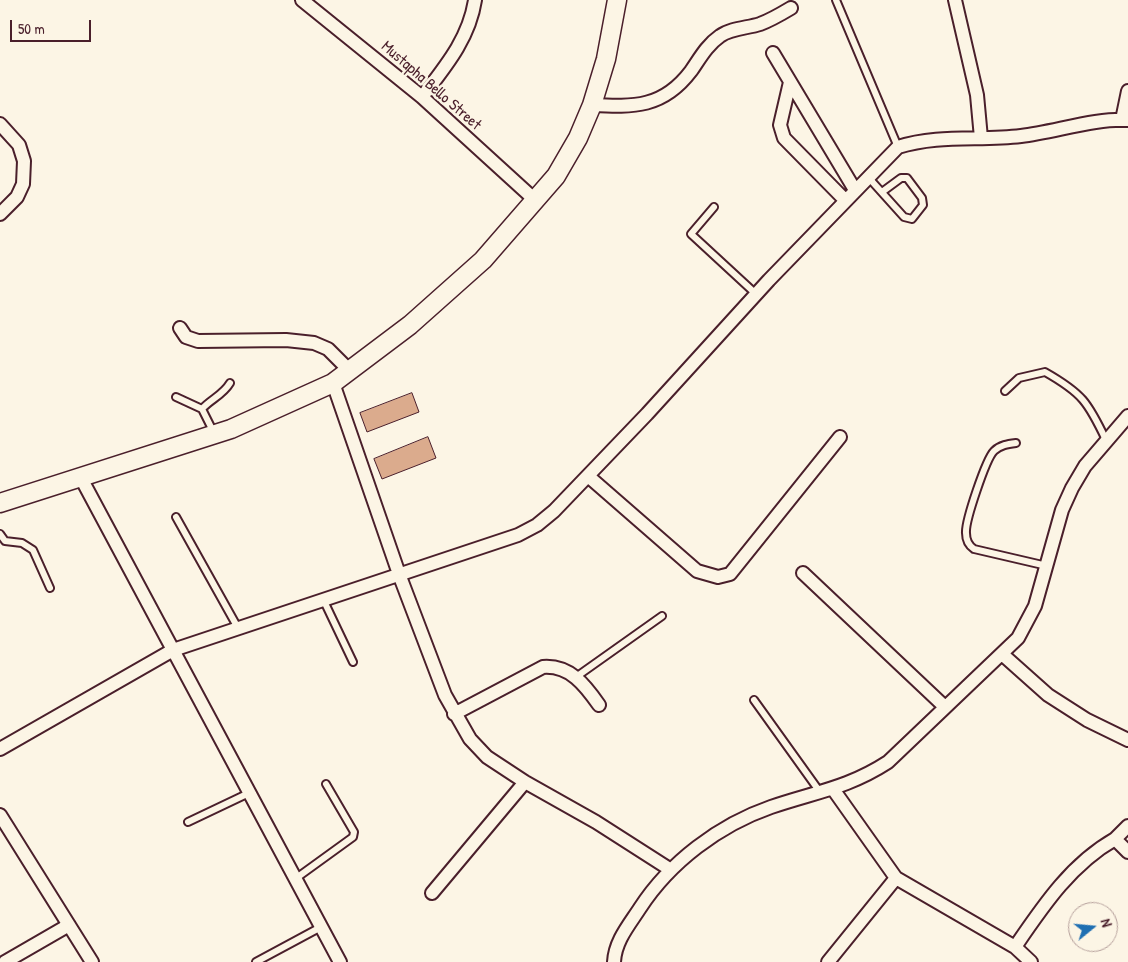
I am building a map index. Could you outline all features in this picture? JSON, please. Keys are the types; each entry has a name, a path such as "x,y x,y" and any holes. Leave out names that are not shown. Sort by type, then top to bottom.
{"street":[{"name":"Mustapha Bello Street","path":"302,0 422,97 535,200"},
{"path":"422,97 457,51 469,23 475,0"},
{"path":"0,503 215,434 333,383 410,325 483,260 556,176 578,138 592,105 606,59 617,0"},
{"path":"955,0 977,95 981,138"},
{"path":"592,105 631,107 652,101 671,92 689,73 707,47 722,34 760,24 791,8"},
{"path":"773,53 855,190"},
{"path":"790,82 780,125 781,133 845,200"},
{"path":"0,749 172,650 518,534 537,525 554,511 588,476 756,294 898,147 919,140 1019,137 1125,120 1128,91"},
{"path":"0,124 19,145 24,161 23,184 17,197 0,214"},
{"path":"823,178 838,162"},
{"path":"180,328 186,337 198,341 286,340 314,343 328,349 350,371"},
{"path":"333,383 399,574 454,714 470,739 487,757 525,782 596,822 671,870"},
{"path":"611,961 620,938 648,895 671,870 696,848 722,830 770,808 827,791 865,777 888,762 1018,638 1028,624 1036,606 1062,510 1085,466 1128,416"},
{"path":"588,476 697,571 718,577 730,574 840,437"},
{"path":"81,478 340,962"},
{"path":"803,573 945,707"},
{"path":"1002,654 1048,695 1087,720 1128,740"},
{"path":"454,714 543,667 557,666 569,671 576,677 587,688 599,705"},
{"path":"432,894 525,782"},
{"path":"827,791 896,878 1015,947 1031,962"},
{"path":"0,815 92,962"},
{"path":"1015,947 1040,909 1077,866 1089,855 1115,839 1128,826"},
{"path":"1115,839 1128,852"},
{"path":"828,962 896,878"},
{"path":"5,962 69,925"}],"lane":[{"path":"836,0 898,147"},
{"path":"868,177 882,192 909,219 923,205 922,198 908,178 901,178 882,192"},
{"path":"714,207 692,234 756,294"},
{"path":"1005,391 1019,378 1045,372 1082,396 1092,409 1106,440"},
{"path":"202,408 210,400 225,392 230,383"},
{"path":"176,397 202,408 215,434"},
{"path":"1016,444 998,447 992,453 981,478 965,530 967,541 974,549 1047,566"},
{"path":"176,517 238,628"},
{"path":"0,534 5,541 22,543 33,550 50,588"},
{"path":"323,600 353,662"},
{"path":"576,677 662,616"},
{"path":"754,700 827,791"},
{"path":"295,879 353,837 354,832 326,784"},
{"path":"188,822 249,793"},
{"path":"256,962 321,927"}],"building":[{"path":"412,393 419,412 367,432 360,413"},
{"path":"428,437 436,458 382,479 374,459"}]}
